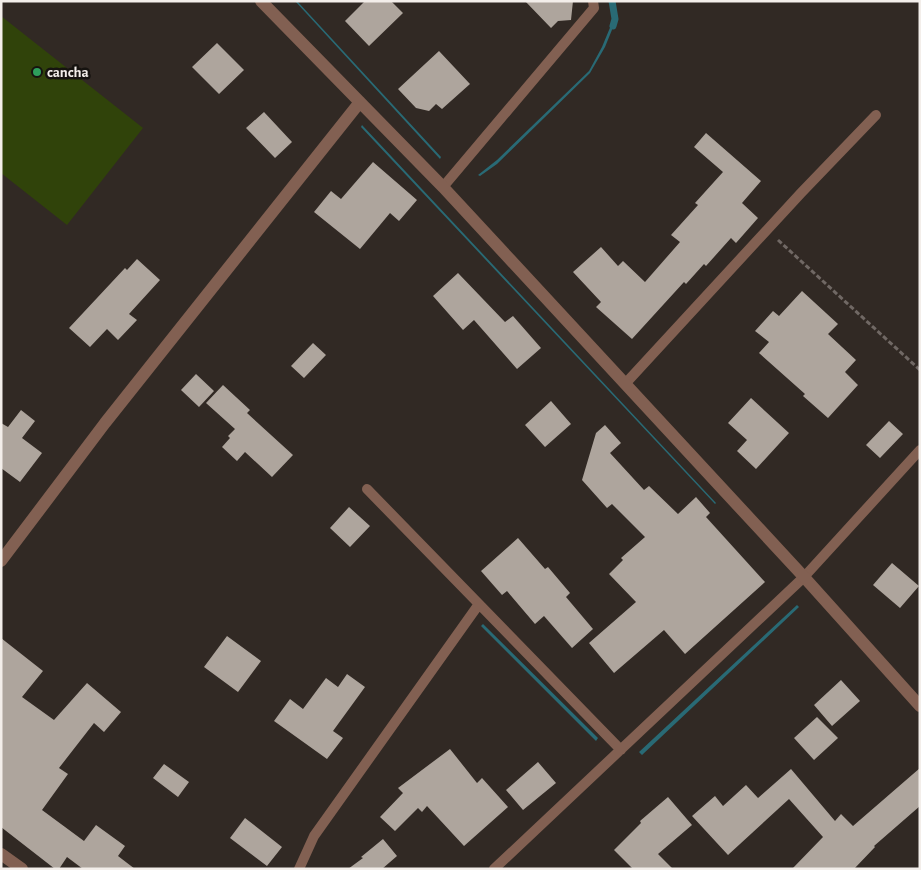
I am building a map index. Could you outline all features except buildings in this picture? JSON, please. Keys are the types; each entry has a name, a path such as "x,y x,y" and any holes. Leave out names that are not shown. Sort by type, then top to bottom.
{"street":[{"path":"261,1 443,187 804,576 920,706"},
{"path":"1,561 105,423 360,102"},
{"path":"1,854 22,869"}],"lane":[{"path":"443,187 594,8 593,1"},
{"path":"625,384 876,114"},
{"path":"494,869 804,576 920,450"},
{"path":"367,488 621,750"},
{"path":"299,869 314,836 479,604"}],"path":[{"path":"767,230 920,370"}],"green space":[{"name":"cancha","path":"1,16 143,128 67,225 1,173"}],"water":[{"path":"295,1 441,157 440,159"},
{"path":"618,15 605,47 590,73 497,164 480,176 478,175 497,160 589,71 602,47 614,18"},
{"path":"362,125 716,503 715,504 361,127"},
{"path":"797,605 799,607 642,755 639,752"},
{"path":"483,624 598,738 596,741 481,626"}],"waterway":[{"path":"612,1 615,19 613,26"}],"place":[{"name":"cancha","path":"37,72"}]}
